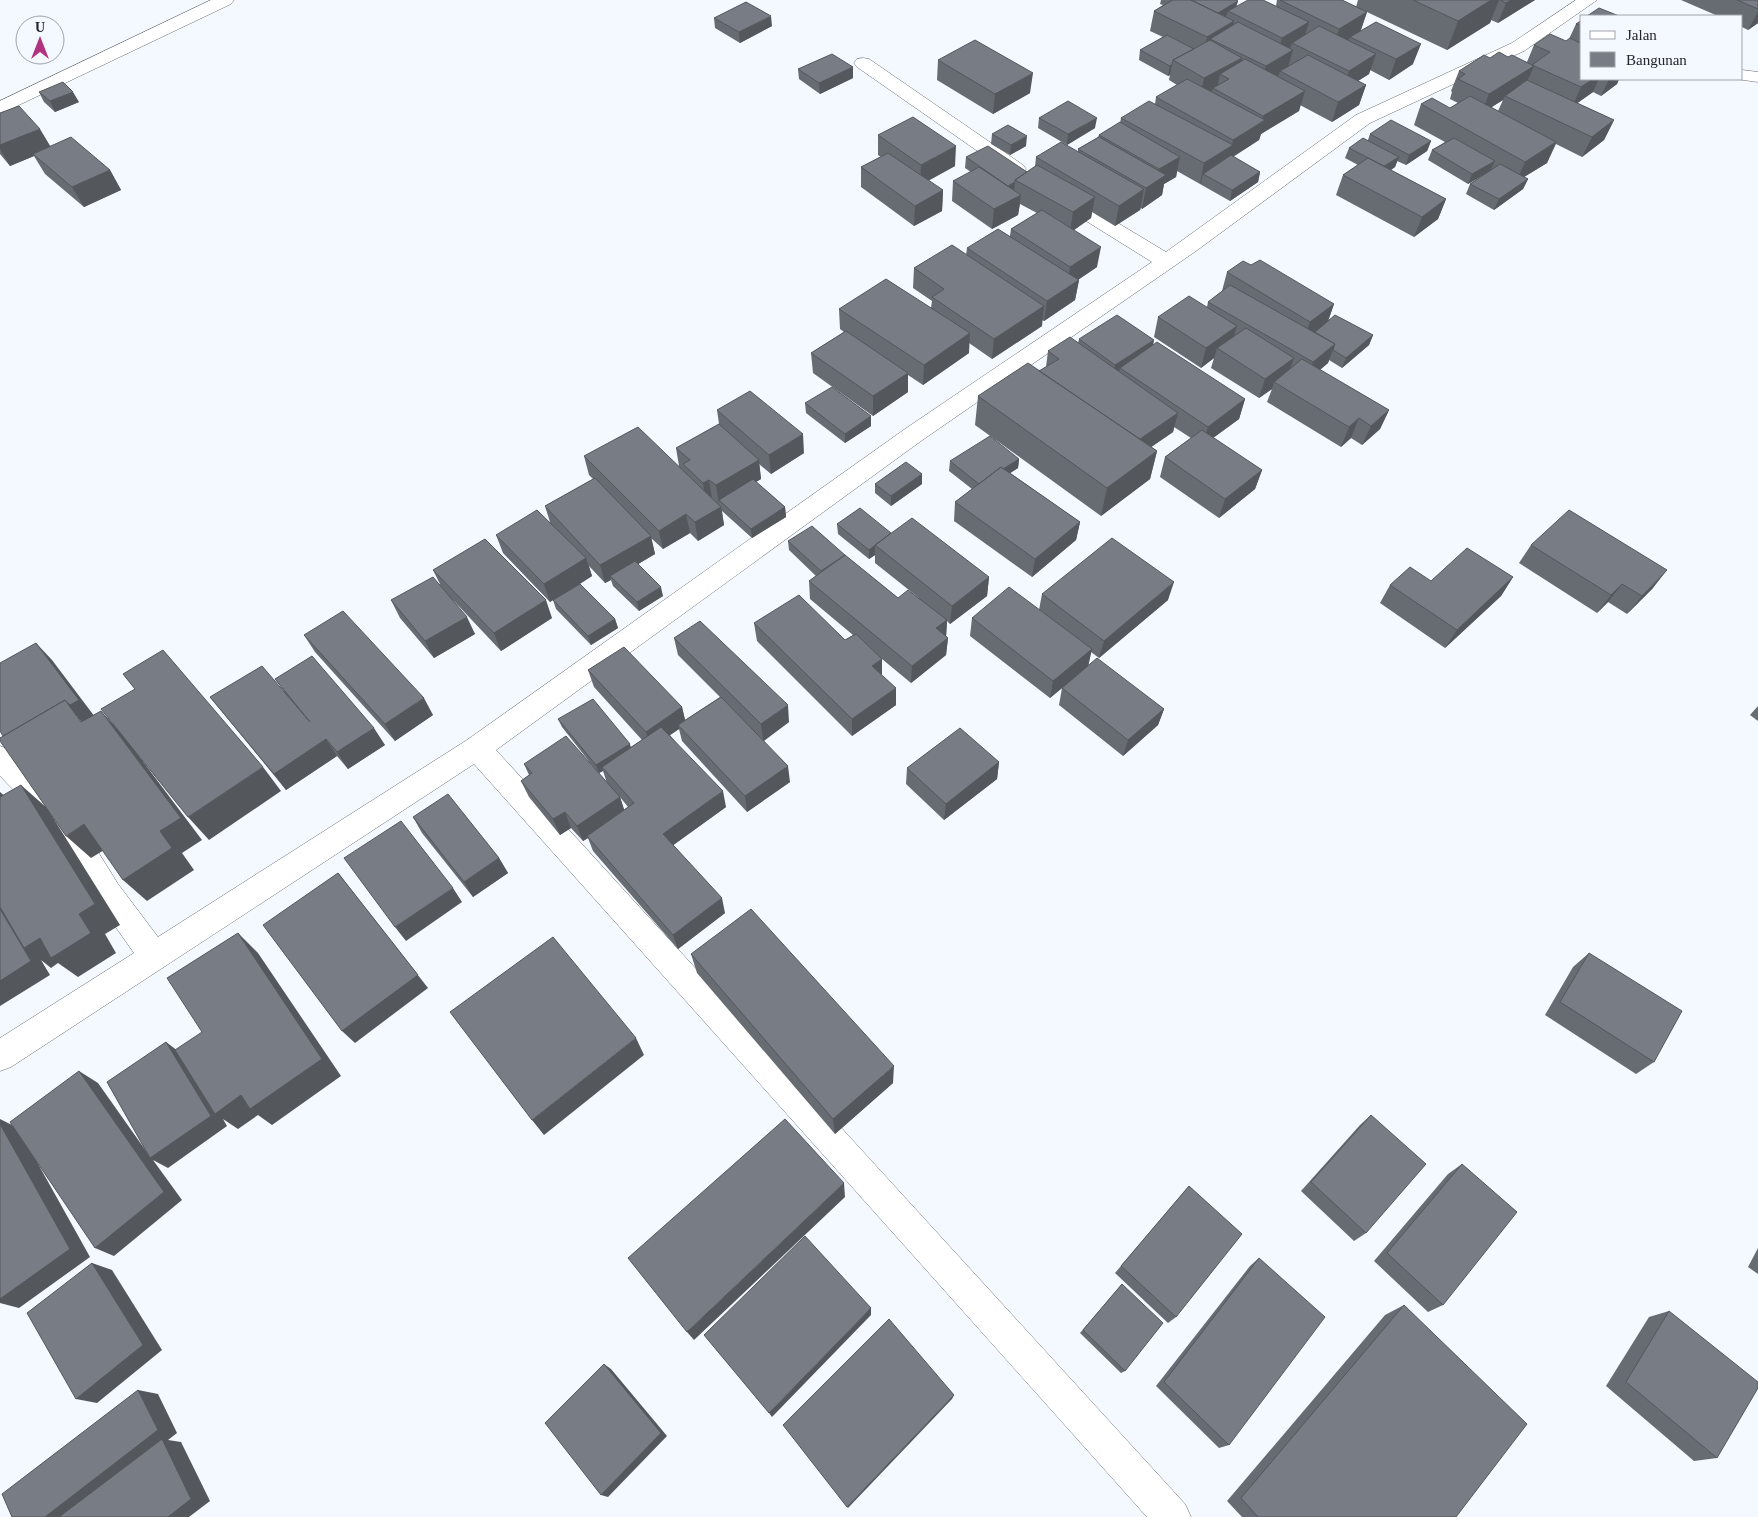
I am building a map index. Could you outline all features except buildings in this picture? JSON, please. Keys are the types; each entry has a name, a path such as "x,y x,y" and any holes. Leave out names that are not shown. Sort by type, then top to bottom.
{"street":[{"path":"0,108 225,0"},
{"path":"0,1056 477,748 913,435 1166,261 1363,119 1518,47 1588,0"},
{"path":"1518,47 1544,54"},
{"path":"863,63 1030,178"},
{"path":"1743,75 1758,77"},
{"path":"1047,189 1166,261"},
{"path":"477,748 1172,1517"},
{"path":"0,758 65,824 108,893 154,956"}]}
